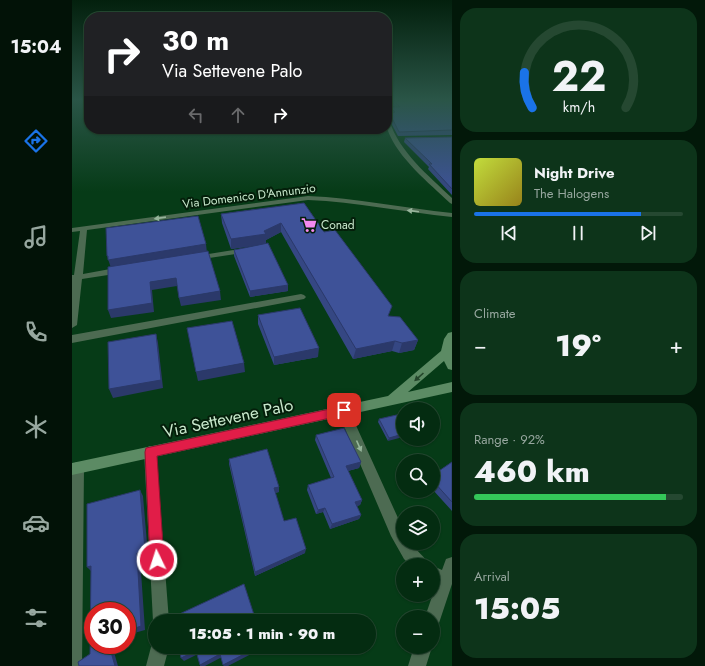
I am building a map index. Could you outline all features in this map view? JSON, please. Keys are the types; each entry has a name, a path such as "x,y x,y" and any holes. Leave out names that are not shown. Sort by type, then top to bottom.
{"street":[{"path":"391,134 394,140 452,202"},
{"path":"394,140 402,140"},
{"name":"Via Domenico D'Annunzio","path":"72,230 308,198 336,199 452,215"},
{"path":"72,325 75,277 84,228"},
{"path":"187,259 257,248"},
{"path":"75,277 133,268"},
{"path":"72,339 301,297"},
{"path":"452,336 447,344 446,353 452,366"},
{"name":"Via Settevene Palo","path":"391,400 446,353"},
{"name":"Via Settevene Palo","path":"74,468 452,387"},
{"path":"344,410 401,541 413,558"},
{"path":"150,452 161,614"},
{"path":"73,666 74,468"},
{"path":"440,577 452,565"},
{"path":"154,666 158,654"},
{"path":"417,666 421,654"}],"building":[{"path":"398,130 450,130 399,132"},
{"path":"452,137 452,189 429,164 432,164 405,138"},
{"path":"304,203 324,232 335,230 392,306 388,316 400,317 418,340 402,343 395,341 356,349 281,223 264,231 266,234 231,239 221,214"},
{"path":"198,216 206,244 108,260 106,228"},
{"path":"268,243 288,285 250,291 234,250"},
{"path":"208,251 220,291 179,298 176,278 150,282 152,303 108,310 108,267"},
{"path":"300,308 319,348 274,357 258,315"},
{"path":"232,321 244,363 196,372 187,328"},
{"path":"156,334 161,380 109,389 108,342"},
{"path":"396,415 396,436 389,438 379,419"},
{"path":"344,428 361,462 346,466 362,500 355,502 361,515 332,524 325,508 318,510 308,485 334,477 316,435"},
{"path":"267,449 279,487 274,488 284,521 296,518 306,549 255,572 229,459"},
{"path":"452,462 452,502 440,489 440,470"},
{"path":"140,490 145,550 137,553 141,626 136,628 136,602 91,602 91,566 87,567 87,504"},
{"path":"244,584 254,614 179,614"},
{"path":"90,654 112,654 115,666 79,666 78,662"},
{"path":"180,654 190,654 181,658"},
{"path":"197,654 220,654 200,665"},
{"path":"220,654 244,654 223,665"}],"place":[{"name":"Conad","path":"309,225"}],"route":[{"path":"157,560 150,452 344,410"}]}
